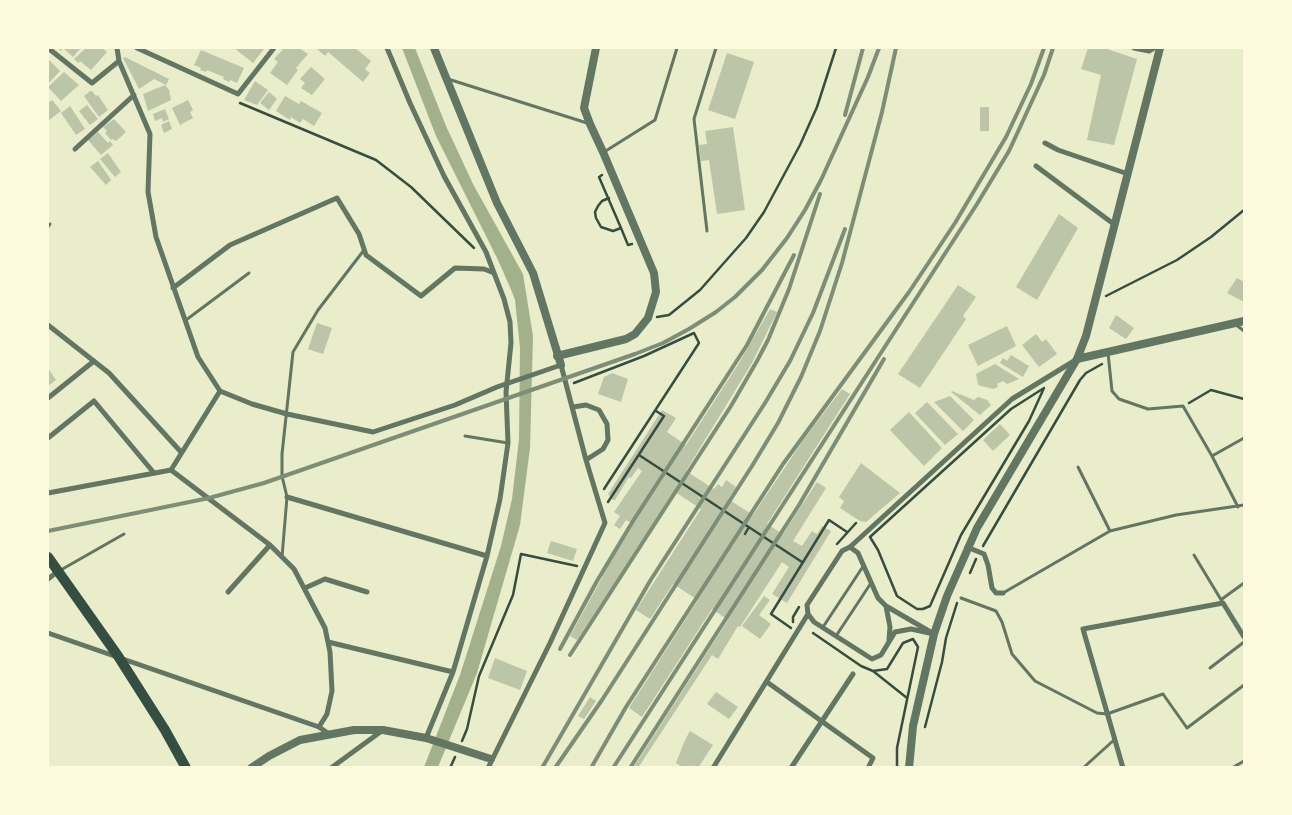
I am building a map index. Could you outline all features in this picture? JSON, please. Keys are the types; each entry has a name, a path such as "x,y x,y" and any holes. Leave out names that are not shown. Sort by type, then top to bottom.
{"main road":[{"path":"48,557 118,656 186,768"},
{"path":"177,752 181,768"}],"street":[{"path":"48,48 92,83 119,61"},
{"path":"117,48 119,61 150,134 148,192 156,237 198,357 220,391 252,404 287,414 373,432 455,405 561,365"},
{"path":"137,48 238,94 274,48"},
{"path":"387,48 440,168 486,252 504,299 510,322 511,343 507,384 508,443 500,499 487,556 453,672 426,738"},
{"path":"434,48 497,203 533,273 573,407 586,460 606,523 586,568 488,768"},
{"path":"557,356 626,339 635,334 648,318 656,292 654,273 584,108 596,48"},
{"path":"1134,48 1149,51 1154,48"},
{"path":"909,768 913,726 934,634 947,596 977,528 1077,359 1086,336 1160,48"},
{"path":"75,149 134,95"},
{"path":"1045,143 1058,150 1128,174"},
{"path":"1036,166 1116,225"},
{"path":"173,288 230,245 337,198 359,234 366,255 421,296 455,268 484,269 494,273"},
{"path":"934,634 911,629 895,632 880,655 872,659 814,622 808,614 807,605 842,551 850,547 1012,399 1077,359 1108,356 1244,321"},
{"path":"48,325 109,373 181,452"},
{"path":"48,398 94,361"},
{"path":"171,470 220,391"},
{"path":"48,438 94,401 154,473"},
{"path":"573,407 586,405 599,410 608,424 608,440 603,449 586,460"},
{"path":"48,493 171,470 270,545 294,569 324,628 328,642 332,691 327,714 319,727"},
{"path":"287,497 487,556"},
{"path":"228,592 270,545"},
{"path":"850,547 858,552 878,598 886,606 934,634"},
{"path":"968,547 984,554 992,588 996,593 1003,593"},
{"path":"48,579 57,572"},
{"path":"305,588 325,580 367,592"},
{"path":"1123,768 1083,629 1222,601 1244,638"},
{"path":"886,606 890,627 889,640"},
{"path":"713,768 808,614"},
{"path":"48,633 319,727 328,734"},
{"path":"328,642 453,672"},
{"path":"791,768 853,674"},
{"path":"767,682 873,758 868,768"},
{"path":"251,768 300,740 354,730 383,730 426,738 491,759"},
{"path":"331,768 383,730"}],"lane":[{"path":"603,152 655,120 677,48"},
{"path":"707,232 694,118 716,48"},
{"path":"445,78 590,124"},
{"path":"282,557 287,497 282,476 282,454 293,352 318,310 364,250"},
{"path":"185,320 249,273"},
{"path":"1234,324 1244,331"},
{"path":"1108,356 1112,391 1119,399 1148,409 1183,406 1212,456 1238,507"},
{"path":"465,436 508,443"},
{"path":"1212,456 1244,438"},
{"path":"1078,467 1110,531"},
{"path":"1003,593 1110,531 1176,515 1244,505"},
{"path":"57,572 124,534"},
{"path":"1194,555 1222,601 1244,584"},
{"path":"823,627 864,565"},
{"path":"836,636 871,582"},
{"path":"960,598 996,611 1002,622 1012,654 1035,681 1097,713 1107,714 1163,694 1187,728 1244,685"},
{"path":"1210,668 1244,642"},
{"path":"1083,768 1115,740"},
{"path":"1232,768 1244,761"}],"path":[{"path":"648,318 664,317 670,314 700,290 746,238 764,212 800,145 817,106 836,48"},
{"path":"232,100 376,160 411,188 479,254 484,269"},
{"path":"611,171 599,177 620,228 628,246 640,240"},
{"path":"609,198 598,206 596,218 601,227 613,231 620,228"},
{"path":"1096,301 1177,260 1211,237 1244,210"},
{"path":"580,406 574,383 644,356 694,333 699,343 604,490"},
{"path":"968,575 979,552 1080,380 1108,356"},
{"path":"1044,388 1029,421 961,535 930,606 917,609 897,596 878,550 870,537 1011,409 1044,388"},
{"path":"1183,406 1211,390 1244,398"},
{"path":"601,481 607,503 664,416 656,410"},
{"path":"639,455 802,562"},
{"path":"666,480 670,475"},
{"path":"792,629 771,614 829,520 848,532"},
{"path":"745,534 749,527"},
{"path":"455,748 467,729 479,676 513,595 521,554 586,568"},
{"path":"925,727 942,662 946,638 960,598"},
{"path":"873,671 907,698"}],"shaded area":[{"path":"402,48 415,48 446,126 473,184 523,274 533,336 530,448 520,525 477,673 438,767 424,767 460,675 501,546 512,499 519,439 520,348 515,300 512,292 436,136"}],"building":[{"path":"63,48 81,48 73,57"},
{"path":"86,48 102,48 107,52 91,70 80,61 78,63 74,59"},
{"path":"234,48 263,48 264,49 253,63"},
{"path":"284,48 299,48 308,54 296,68 298,70 287,85 270,73 278,62 274,59"},
{"path":"318,48 355,48 371,61 365,69 370,73 363,82 328,52 325,56"},
{"path":"1088,48 1104,48 1137,59 1114,145 1087,140 1101,75 1081,69"},
{"path":"201,50 244,68 237,83 230,80 229,82 223,79 224,77 207,70 206,72 200,70 201,68 194,65"},
{"path":"727,53 754,62 735,119 708,110"},
{"path":"125,57 169,79 166,85 154,79 139,89 123,58"},
{"path":"48,59 60,71 48,84"},
{"path":"311,67 325,79 312,95 301,88 305,83 300,79"},
{"path":"64,72 79,85 61,101 48,87"},
{"path":"255,81 268,90 257,105 244,100"},
{"path":"165,85 169,90 171,100 148,111 143,94"},
{"path":"90,91 96,96 98,95 108,110 99,117 84,96"},
{"path":"269,92 277,99 269,110 260,103"},
{"path":"285,96 299,104 301,101 322,113 314,126 303,119 300,123 291,117 290,120 276,111"},
{"path":"52,100 61,111 48,121 48,103"},
{"path":"188,100 193,110 190,112 193,118 180,125 172,108"},
{"path":"87,105 98,119 90,125 79,111"},
{"path":"70,106 85,129 76,135 61,113"},
{"path":"980,107 989,107 989,131 980,131"},
{"path":"165,109 169,119 163,122 162,118 155,121 153,114"},
{"path":"114,119 126,132 116,141 111,140 103,127"},
{"path":"169,121 172,129 164,133 161,125"},
{"path":"733,127 745,210 717,214 709,160 701,161 699,145 707,144 705,131"},
{"path":"98,132 108,143 110,141 113,145 101,155 88,140"},
{"path":"108,153 121,172 115,177 100,159"},
{"path":"98,161 111,180 106,185 90,167"},
{"path":"1059,214 1078,228 1037,300 1016,287"},
{"path":"1237,278 1244,282 1244,302 1227,293"},
{"path":"958,285 976,297 963,316 966,319 920,388 898,374"},
{"path":"770,309 777,312 752,363 686,471 714,489 718,484 722,487 726,480 736,487 728,499 753,515 804,439 842,389 850,394 767,524 783,534 817,482 826,488 793,541 802,546 812,531 817,534 822,526 831,531 787,603 772,594 789,567 782,562 718,659 712,655 638,768 633,768 728,620 712,609 642,717 629,708 698,600 673,584 650,619 636,610 701,509 675,492 577,640 570,636 603,576 601,574 633,524 626,520 620,529 614,525 620,516 614,512 642,471 638,468 631,478 629,477 615,500 608,494 662,410 676,418 667,432 686,445 739,363"},
{"path":"1116,315 1134,328 1126,339 1109,328"},
{"path":"317,323 332,328 323,354 308,349"},
{"path":"1007,326 1016,346 978,366 968,345"},
{"path":"1036,334 1042,342 1046,339 1057,354 1039,367 1022,345"},
{"path":"1011,355 1029,366 1023,377 1000,363 1003,358 1007,361"},
{"path":"995,364 1019,379 1007,384 1003,381 997,384 998,387 993,389 978,385 976,374"},
{"path":"48,368 56,380 48,386"},
{"path":"612,373 628,379 621,402 598,394 604,377"},
{"path":"952,391 974,400 978,397 987,400 991,405 980,415"},
{"path":"950,396 974,420 963,431 934,402"},
{"path":"927,402 958,434 945,445 915,413"},
{"path":"909,412 942,448 924,466 890,430"},
{"path":"1000,424 1010,435 993,451 983,440"},
{"path":"861,463 900,493 866,522 860,521 840,508 844,501 839,497"},
{"path":"551,541 577,549 573,561 547,553"},
{"path":"764,596 770,600 759,615 771,624 760,639 742,626"},
{"path":"495,658 527,671 520,690 488,678"},
{"path":"716,692 738,707 729,719 707,704"},
{"path":"590,697 596,701 584,719 578,716"},
{"path":"690,731 713,745 698,768 691,768 689,765 687,768 684,768 676,763"}],"railway":[{"path":"845,115 863,48"},
{"path":"48,531 209,498 264,483 635,354 663,343 689,329 735,297 762,270 787,238 821,180 868,77 879,48"},
{"path":"555,768 602,700 752,466 778,423 801,377 820,331 842,263 882,112 896,48"},
{"path":"591,768 626,707 783,464 909,292 955,223 1006,137 1031,84 1044,48"},
{"path":"613,768 977,204 1009,151 1044,75 1053,48"},
{"path":"570,655 731,406 757,361 768,340 789,289 820,194"},
{"path":"542,768 650,581 790,361 813,313 845,229"},
{"path":"560,649 597,581 633,521 747,345 794,255"},
{"path":"630,768 799,505 884,359"}]}
